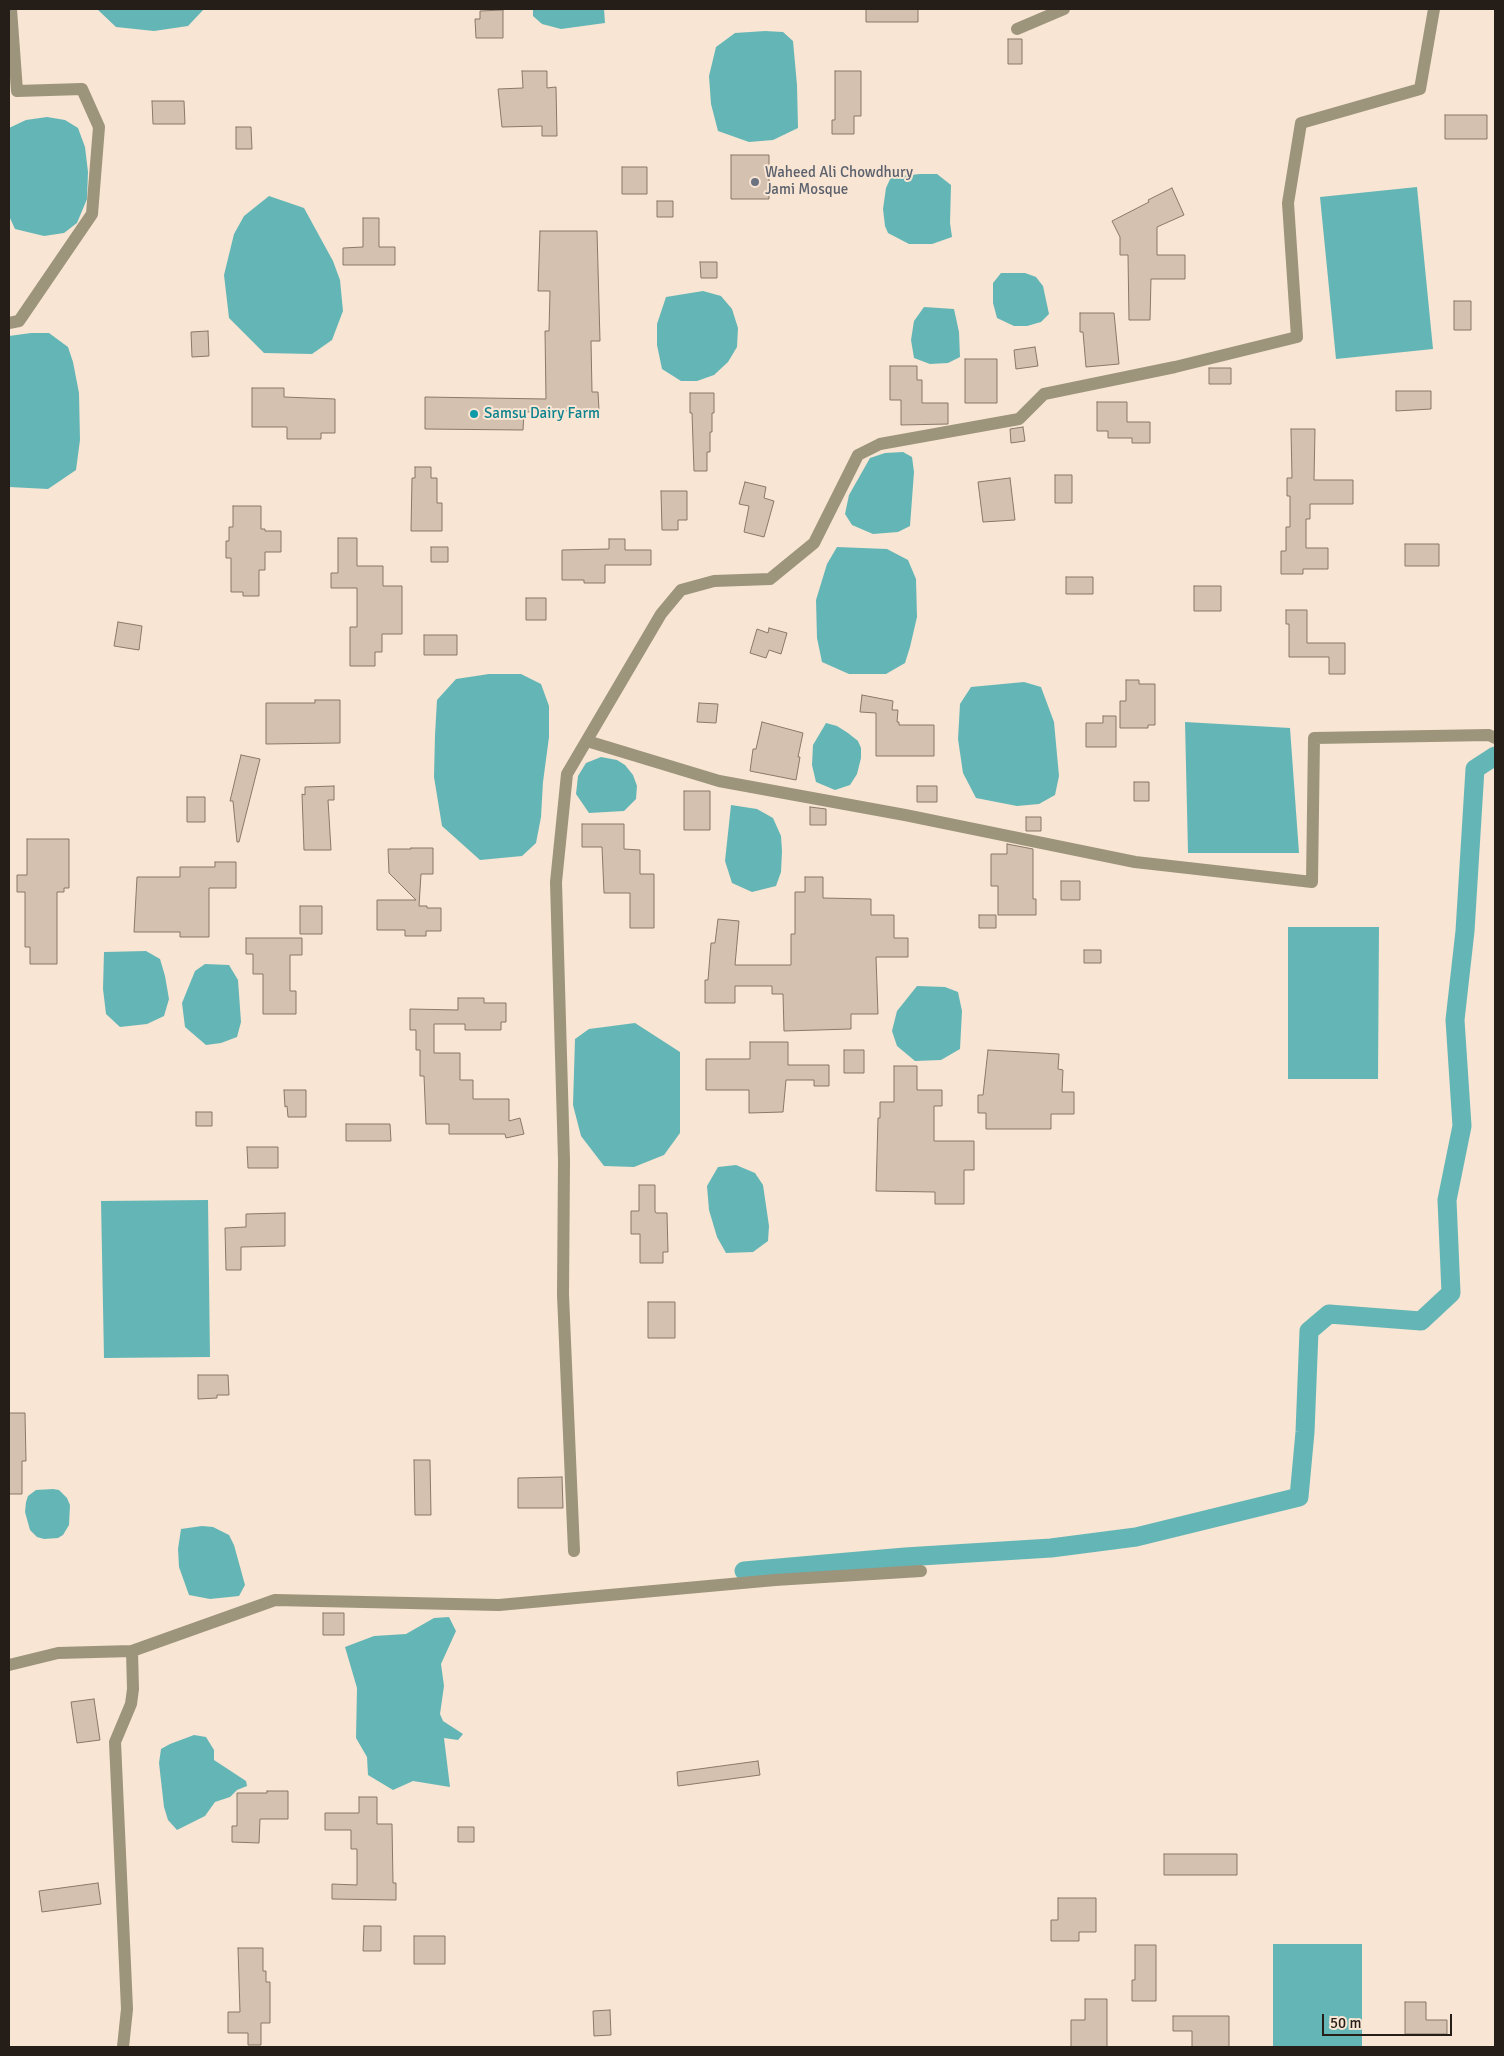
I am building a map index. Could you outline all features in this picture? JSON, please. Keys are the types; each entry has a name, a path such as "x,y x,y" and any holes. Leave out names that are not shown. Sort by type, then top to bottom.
{"street":[{"path":"9,323 20,321 92,214 99,127 82,89 17,91 11,9"},
{"path":"1017,29 1064,9"},
{"path":"574,1551 563,1295 564,1160 556,882 567,774 588,741 660,614 681,590 714,581 770,579 814,543 858,455 880,444 1019,420 1044,394 1175,367 1297,337 1288,203 1301,123 1420,89 1434,9"},
{"path":"588,741 719,781 904,815 1135,862 1312,882 1314,738 1489,735 1495,738"},
{"path":"9,1665 58,1653 132,1651 275,1600 499,1605 775,1580 921,1570"},
{"path":"123,2047 127,2009 115,1742 131,1704 133,1689 132,1651"}],"water":[{"path":"97,9 204,9 188,26 154,31 116,27"},
{"path":"533,9 604,9 605,23 561,29 542,24 533,16"},
{"path":"783,32 793,41 798,128 773,140 749,142 718,131 711,104 709,76 716,47 735,33"},
{"path":"47,117 65,120 78,128 85,147 88,172 87,199 77,223 64,233 44,236 15,229 9,216 9,128 26,120"},
{"path":"937,174 951,185 950,223 952,237 932,244 909,244 888,233 885,226 883,209 886,188 891,177"},
{"path":"1417,187 1433,349 1336,359 1320,197"},
{"path":"269,196 304,208 333,261 340,280 343,311 332,340 312,354 264,353 229,318 224,275 234,234 244,216"},
{"path":"1001,273 1025,273 1036,277 1043,286 1049,314 1041,322 1027,326 1014,326 997,318 993,303 993,283"},
{"path":"703,291 721,296 732,309 738,328 737,347 728,362 714,375 697,381 681,381 662,369 657,345 657,324 666,297"},
{"path":"924,307 954,309 959,332 960,357 948,363 930,364 914,358 911,340 914,321"},
{"path":"49,333 68,347 79,393 80,440 76,470 48,489 9,487 9,336"},
{"path":"903,452 912,457 914,472 910,526 898,532 873,534 852,525 845,514 849,495 870,458 885,453"},
{"path":"837,547 887,549 908,560 916,579 917,617 905,663 886,674 849,674 822,662 817,638 816,600 827,564"},
{"path":"489,674 521,674 541,684 549,706 549,737 541,817 536,843 522,856 480,860 442,826 434,777 435,735 437,700 456,679"},
{"path":"1024,682 1041,687 1054,722 1059,776 1055,795 1039,804 1017,806 976,798 963,773 958,739 960,704 971,687"},
{"path":"1185,722 1290,728 1299,853 1188,853"},
{"path":"826,723 837,726 848,733 858,741 861,748 861,758 857,774 850,785 835,790 816,782 812,765 813,745"},
{"path":"601,757 617,760 625,765 633,775 637,786 636,799 624,811 589,813 576,794 578,776 586,763"},
{"path":"731,805 757,809 773,818 781,836 782,851 781,872 776,886 752,892 732,883 725,861"},
{"path":"1288,927 1379,927 1378,1079 1288,1079"},
{"path":"146,951 160,959 165,976 169,999 164,1016 147,1024 120,1027 106,1014 103,989 104,952"},
{"path":"205,964 229,965 238,980 241,1022 237,1037 221,1043 206,1045 185,1027 182,1003 195,971"},
{"path":"917,986 945,987 958,992 962,1011 960,1049 941,1060 915,1061 897,1046 892,1031 897,1011"},
{"path":"635,1023 680,1052 680,1133 664,1155 634,1167 604,1166 581,1136 573,1105 575,1039 589,1029"},
{"path":"736,1165 755,1173 763,1185 769,1226 768,1241 753,1252 726,1253 717,1237 709,1210 707,1186 718,1167"},
{"path":"208,1200 210,1357 104,1358 101,1201"},
{"path":"36,1490 59,1490 67,1498 70,1505 69,1525 63,1535 58,1538 44,1539 37,1537 30,1530 25,1512 26,1502 28,1496"},
{"path":"202,1526 213,1527 229,1535 234,1545 245,1585 239,1596 210,1599 189,1595 179,1567 178,1549 181,1529"},
{"path":"449,1617 456,1631 441,1664 444,1686 440,1714 443,1721 463,1734 458,1740 444,1738 450,1787 413,1781 393,1790 368,1775 367,1757 356,1738 357,1688 345,1647 374,1636 406,1634 434,1618"},
{"path":"194,1735 206,1737 214,1750 214,1760 246,1781 247,1786 237,1790 230,1797 215,1802 205,1816 177,1830 168,1820 164,1807 159,1763 161,1749"},
{"path":"1273,1944 1362,1944 1362,2047 1273,2047"}],"building":[{"path":"866,9 918,9 918,22 866,22"},
{"path":"503,10 503,38 476,38 475,19 480,19 480,11"},
{"path":"1008,39 1022,39 1022,64 1008,64"},
{"path":"522,71 547,71 547,88 556,87 557,136 542,136 542,126 502,127 498,89 523,88"},
{"path":"835,71 861,71 861,116 854,116 854,134 832,134 832,120 835,120"},
{"path":"152,101 184,101 185,124 153,124"},
{"path":"1445,115 1487,115 1487,139 1445,139"},
{"path":"236,127 251,127 252,149 236,149"},
{"path":"731,155 769,155 769,199 731,199"},
{"path":"622,167 647,167 647,194 622,194"},
{"path":"1172,188 1184,215 1157,227 1157,255 1185,255 1185,279 1151,279 1150,320 1129,320 1128,255 1120,255 1120,237 1112,221"},
{"path":"657,201 673,201 673,217 657,217"},
{"path":"363,218 379,218 379,247 395,247 395,265 343,265 343,248 363,247"},
{"path":"540,231 597,231 600,341 591,341 592,392 598,392 599,410 524,412 523,430 425,429 425,397 546,399 545,331 549,331 550,291 538,291"},
{"path":"700,262 717,262 717,278 701,278"},
{"path":"1454,301 1471,301 1471,330 1454,330"},
{"path":"1080,313 1114,313 1119,364 1086,367 1083,332 1080,332"},
{"path":"208,331 209,356 192,357 191,332"},
{"path":"1035,347 1038,366 1016,369 1014,350"},
{"path":"965,359 997,359 997,403 965,403"},
{"path":"890,366 917,366 917,380 922,380 922,403 948,403 948,424 901,425 901,400 890,400"},
{"path":"1209,368 1231,368 1231,384 1209,384"},
{"path":"252,388 284,388 284,397 335,399 335,433 321,433 321,439 287,439 287,427 252,427"},
{"path":"1396,391 1431,391 1431,409 1396,411"},
{"path":"690,393 714,393 714,413 712,413 712,432 710,432 710,452 707,452 707,471 694,471"},
{"path":"1097,402 1127,402 1127,422 1150,422 1150,443 1132,443 1132,438 1108,438 1108,431 1097,431"},
{"path":"1023,427 1025,441 1011,443 1010,429"},
{"path":"1291,429 1315,429 1314,480 1353,480 1353,504 1310,504 1310,519 1306,519 1306,548 1328,548 1328,569 1303,569 1303,574 1281,574 1281,551 1286,551 1286,527 1290,527 1290,496 1287,496 1287,478 1292,478"},
{"path":"415,467 431,467 431,478 437,478 437,503 442,503 442,531 411,531 412,478 415,478"},
{"path":"1055,475 1072,475 1072,503 1055,503"},
{"path":"1010,478 1015,520 983,522 978,482"},
{"path":"745,482 766,487 764,498 774,501 764,537 744,532 749,506 739,504"},
{"path":"661,491 687,491 687,520 678,520 678,530 662,530"},
{"path":"233,506 261,506 261,529 265,529 265,531 281,531 281,552 265,552 265,570 259,570 259,596 243,596 243,592 231,592 231,558 226,558 226,541 229,541 229,527 233,527"},
{"path":"338,538 357,538 357,566 383,566 383,586 402,586 402,634 382,634 382,652 375,652 375,666 350,666 350,627 357,627 357,588 331,588 331,573 338,573"},
{"path":"609,539 625,539 625,550 651,550 651,565 605,565 605,583 584,583 584,580 562,580 562,550 609,549"},
{"path":"1405,544 1439,544 1439,566 1405,566"},
{"path":"431,547 448,547 448,562 431,562"},
{"path":"1066,577 1093,577 1093,594 1066,594"},
{"path":"1194,586 1221,586 1221,611 1194,611"},
{"path":"526,598 546,598 546,620 526,620"},
{"path":"1286,610 1307,610 1307,643 1345,643 1345,674 1329,674 1329,657 1289,657 1289,624 1286,624"},
{"path":"118,622 142,626 139,650 114,646"},
{"path":"769,628 787,633 781,654 769,650 766,658 750,653 757,629 768,633"},
{"path":"424,635 457,635 457,655 424,655"},
{"path":"1126,680 1139,680 1139,684 1155,684 1155,725 1148,725 1148,728 1120,728 1120,701 1126,701"},
{"path":"862,695 893,701 892,710 898,710 897,722 899,722 899,725 934,725 934,756 876,756 876,713 860,712"},
{"path":"315,700 340,700 340,743 266,744 266,703 315,703"},
{"path":"699,703 718,704 716,723 697,722"},
{"path":"1103,716 1116,716 1116,747 1086,747 1086,723 1103,723"},
{"path":"762,722 803,733 796,780 750,771 753,749 756,749"},
{"path":"241,755 260,759 239,842 237,842 233,801 230,801"},
{"path":"1134,782 1149,782 1149,801 1134,801"},
{"path":"334,786 334,800 328,800 331,850 304,850 302,794 305,795 305,787"},
{"path":"917,786 937,786 937,802 917,802"},
{"path":"684,791 710,791 710,830 684,830"},
{"path":"187,797 205,797 205,822 187,822"},
{"path":"810,807 826,809 826,825 810,825"},
{"path":"1026,817 1041,817 1041,831 1026,831"},
{"path":"582,824 624,824 624,849 640,850 640,874 654,874 654,928 630,928 630,893 604,893 602,847 582,847"},
{"path":"27,839 69,839 69,888 64,888 64,892 57,892 57,964 30,964 30,947 25,947 25,892 17,892 17,875 27,875"},
{"path":"1007,844 1033,849 1033,899 1036,899 1036,915 998,915 998,886 991,886 991,854 1007,854"},
{"path":"433,848 433,874 421,874 419,906 441,908 441,931 426,931 426,936 405,936 405,930 377,930 377,900 416,900 389,873 388,849"},
{"path":"215,862 236,862 236,888 209,888 209,937 180,937 180,932 134,932 137,877 180,877 180,867 215,867"},
{"path":"805,877 823,877 823,898 871,899 871,915 894,915 894,938 908,938 908,957 876,957 878,1014 851,1014 851,1029 784,1031 783,994 772,994 772,986 735,986 735,1003 705,1003 705,980 708,980 711,943 715,943 718,919 739,921 735,965 791,965 791,934 795,934 795,892 805,892"},
{"path":"1061,881 1080,881 1080,900 1061,900"},
{"path":"300,906 322,906 322,934 300,934"},
{"path":"979,915 996,915 996,928 979,928"},
{"path":"246,938 302,938 302,955 290,955 290,991 296,991 296,1014 263,1014 263,974 253,974 253,954 246,954"},
{"path":"1084,950 1101,950 1101,963 1084,963"},
{"path":"458,998 484,998 484,1003 506,1003 506,1022 501,1022 501,1030 465,1030 465,1024 434,1024 434,1053 460,1053 460,1080 473,1080 473,1099 509,1099 509,1121 520,1118 524,1134 506,1138 505,1134 449,1134 449,1124 426,1124 424,1076 420,1076 420,1050 416,1050 416,1030 410,1030 410,1009 458,1010"},
{"path":"750,1042 788,1042 788,1065 829,1065 829,1086 814,1086 814,1080 786,1080 783,1112 749,1113 749,1090 706,1090 706,1059 750,1059"},
{"path":"844,1050 864,1050 864,1073 844,1073"},
{"path":"988,1050 1059,1054 1058,1069 1063,1070 1062,1092 1074,1092 1074,1114 1051,1114 1051,1129 986,1129 986,1113 978,1113 978,1095 983,1095"},
{"path":"894,1066 917,1066 917,1090 942,1090 942,1106 934,1106 934,1141 974,1141 974,1170 964,1170 964,1204 935,1204 935,1192 876,1191 880,1102 894,1102"},
{"path":"284,1090 306,1090 306,1117 288,1117 287,1106 285,1107"},
{"path":"196,1112 212,1112 212,1126 196,1126"},
{"path":"346,1124 390,1124 391,1141 346,1141"},
{"path":"247,1147 278,1147 278,1168 248,1168"},
{"path":"639,1185 655,1185 655,1211 656,1213 667,1213 668,1252 663,1252 663,1263 640,1263 640,1234 631,1234 631,1211 639,1211"},
{"path":"285,1213 285,1246 241,1247 241,1270 226,1270 225,1228 246,1227 246,1214"},
{"path":"648,1302 675,1302 675,1338 648,1338"},
{"path":"198,1375 228,1375 229,1395 217,1395 217,1398 198,1399"},
{"path":"9,1413 25,1413 26,1461 22,1461 22,1494 9,1494"},
{"path":"414,1460 430,1460 431,1515 415,1515"},
{"path":"562,1477 563,1508 518,1508 518,1478"},
{"path":"323,1613 344,1613 344,1635 323,1635"},
{"path":"94,1699 100,1740 77,1743 71,1702"},
{"path":"758,1761 760,1775 678,1786 677,1772"},
{"path":"267,1791 288,1791 288,1819 260,1819 259,1843 232,1842 232,1826 237,1826 237,1793 267,1793"},
{"path":"359,1797 377,1797 377,1824 392,1824 393,1883 396,1883 396,1900 332,1899 332,1884 357,1885 357,1849 351,1849 351,1830 325,1830 325,1813 359,1813"},
{"path":"458,1827 474,1827 474,1842 458,1842"},
{"path":"1164,1854 1237,1854 1237,1875 1164,1875"},
{"path":"98,1883 101,1904 42,1912 39,1891"},
{"path":"1058,1898 1096,1898 1096,1932 1079,1932 1079,1941 1051,1941 1051,1920 1058,1920"},
{"path":"364,1926 381,1926 381,1951 363,1951"},
{"path":"414,1936 445,1936 445,1964 414,1964"},
{"path":"1135,1945 1156,1945 1156,2001 1132,2001 1132,1980 1135,1980"},
{"path":"238,1948 263,1948 263,1971 266,1971 266,1982 270,1982 270,2023 261,2023 261,2045 248,2045 248,2033 228,2033 228,2012 240,2012"},
{"path":"1085,1999 1107,1999 1107,2047 1071,2047 1071,2020 1085,2020"},
{"path":"1405,2002 1426,2002 1426,2020 1447,2020 1447,2034 1405,2034"},
{"path":"610,2010 611,2035 594,2036 593,2011"},
{"path":"1173,2016 1229,2016 1229,2047 1192,2047 1192,2031 1173,2031"}],"waterway":[{"path":"744,1571 905,1557 1051,1548 1136,1537 1299,1497 1305,1432 1309,1331 1329,1314 1421,1321 1451,1293 1447,1200 1462,1126 1455,1020 1465,931 1475,769 1495,756"}],"place":[{"name":"Waheed Ali Chowdhury Jami Mosque","path":"755,182"},
{"name":"Samsu Dairy Farm","path":"474,414"}]}
